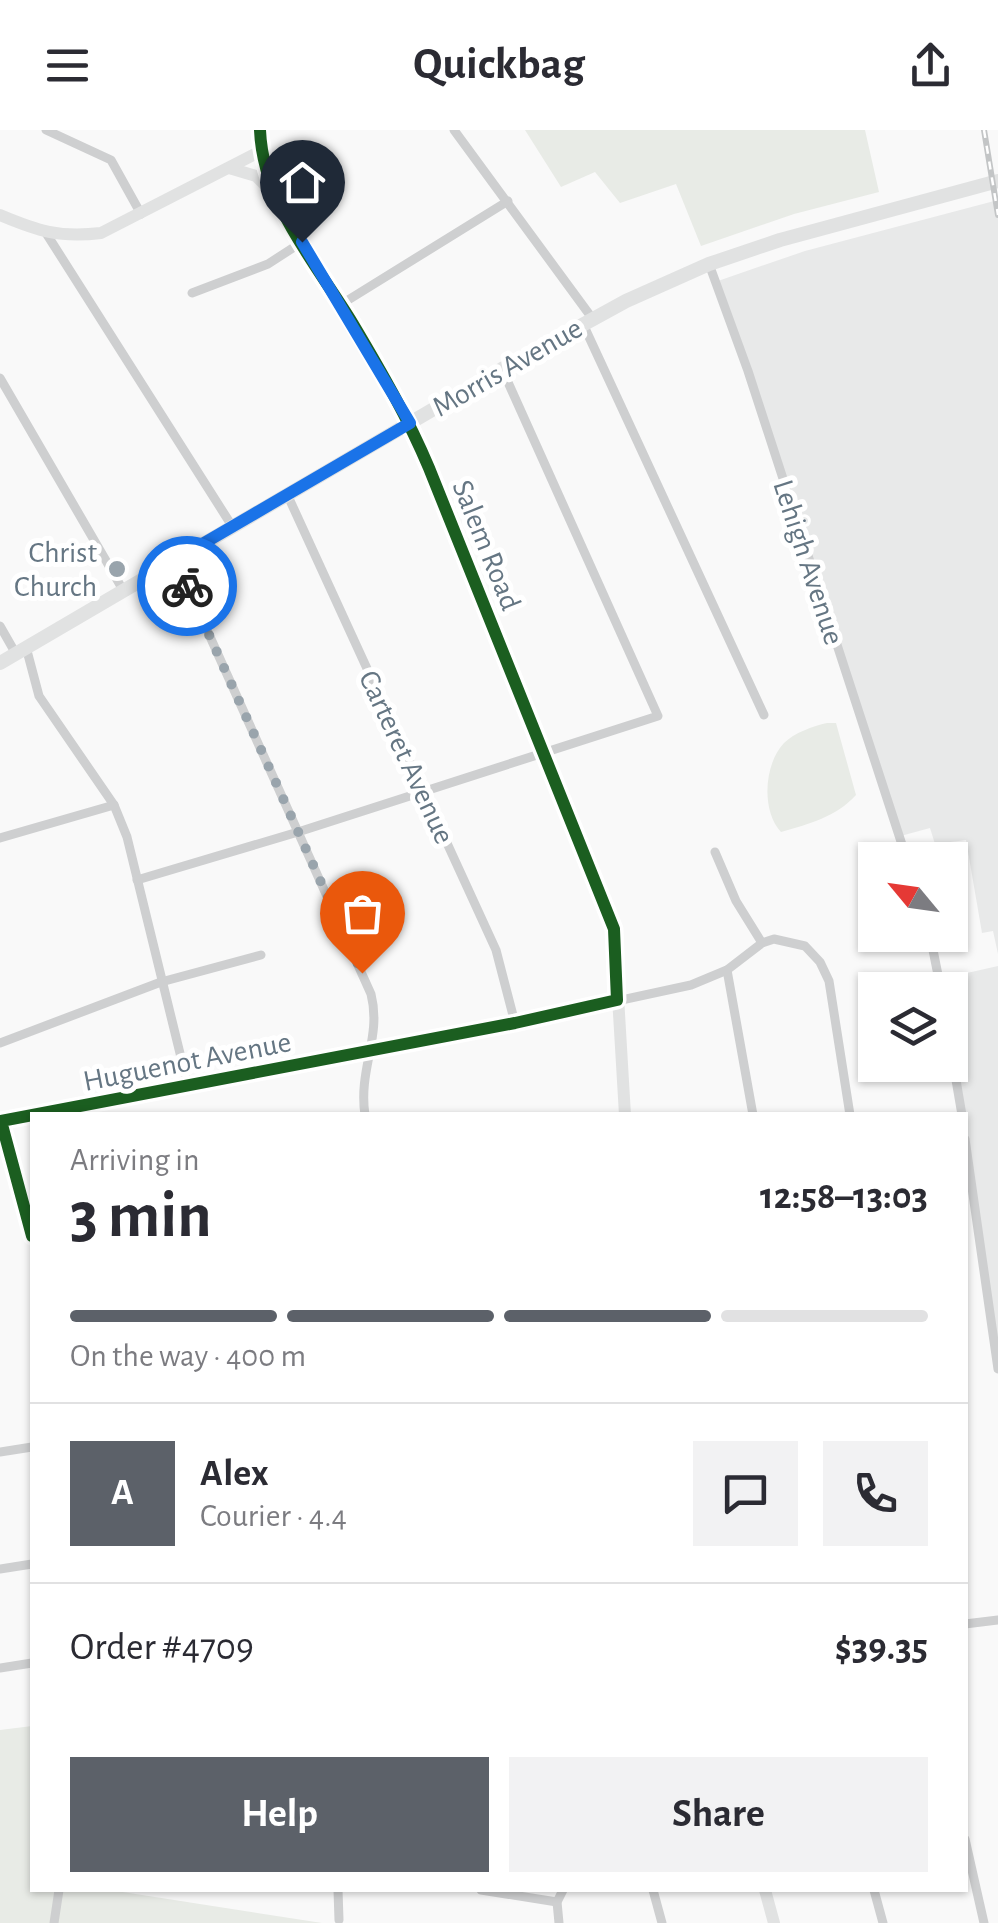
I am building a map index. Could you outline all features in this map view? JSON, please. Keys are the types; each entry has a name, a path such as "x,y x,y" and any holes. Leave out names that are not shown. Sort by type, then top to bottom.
{"main road":[{"name":"Morris Avenue","path":"0,663 587,321 708,264 805,232 998,182"}],"street":[{"path":"46,130 111,160 141,214"},
{"name":"Salem Road","path":"260,130 261,151 274,194 410,423 614,929 625,1112"},
{"path":"454,130 508,201 587,321 764,715"},
{"path":"0,215 46,233 101,233 261,151"},
{"path":"229,168 256,176 274,194"},
{"path":"340,305 508,201"},
{"path":"46,233 232,526"},
{"path":"192,293 268,264 302,242"},
{"name":"Lehigh Avenue","path":"708,264 748,371 901,842"},
{"path":"137,880 658,716 502,369"},
{"path":"0,378 123,590"},
{"name":"Carteret Avenue","path":"287,494 496,950 515,1024"},
{"path":"175,560 372,994 376,1025 362,1092 365,1112"},
{"path":"0,626 21,650 40,696 114,804 126,837 188,1086"},
{"path":"0,838 114,804"},
{"path":"715,852 736,901 762,942"},
{"name":"Huguenot Avenue","path":"44,1112 515,1024 692,985 728,970 762,942 774,939 805,946 826,972 849,1112"},
{"path":"0,1043 162,982 261,954"},
{"path":"728,970 752,1112"},
{"path":"956,1082 961,1112"},
{"name":"Huguenot Avenue","path":"0,1120 30,1115"},
{"path":"0,1120 30,1225"},
{"path":"968,1172 998,1369"},
{"path":"0,1452 30,1447"},
{"path":"0,1569 30,1564"},
{"path":"968,1624 998,1620"},
{"path":"0,1668 30,1663"},
{"path":"968,1852 984,1923"},
{"path":"54,1923 59,1892"},
{"path":"338,1892 339,1920"},
{"path":"494,1892 557,1902"},
{"path":"559,1923 557,1902 562,1892"},
{"path":"653,1892 662,1923"},
{"path":"766,1892 774,1923"},
{"path":"875,1892 883,1923"}],"shaded area":[{"path":"525,130 865,130 879,192 794,214 701,246 676,184 620,203 595,172 561,187"},
{"path":"998,200 998,954 993,931 982,933 968,842 934,842 930,828 897,837 715,282 805,251"},
{"path":"836,723 856,795 831,814 781,832 768,800 772,763 788,739"},
{"path":"998,966 998,1369 968,1180 968,1112 964,1112 955,1082 968,1082 968,973"},
{"path":"30,1726 30,1892 123,1892 322,1923 0,1923 0,1730"}],"railway":[{"path":"984,130 998,215"}],"cycle path":[{"path":"48,1112 617,1000 614,929 429,468 374,359 281,208 263,157 260,130"},
{"path":"30,1115 1,1121 30,1229"}],"way so far":[{"path":"187,586 362,973"}],"place":[{"name":"Christ Church","path":"117,569"}],"route":[{"path":"187,586 175,560 410,423 302,242"}]}
